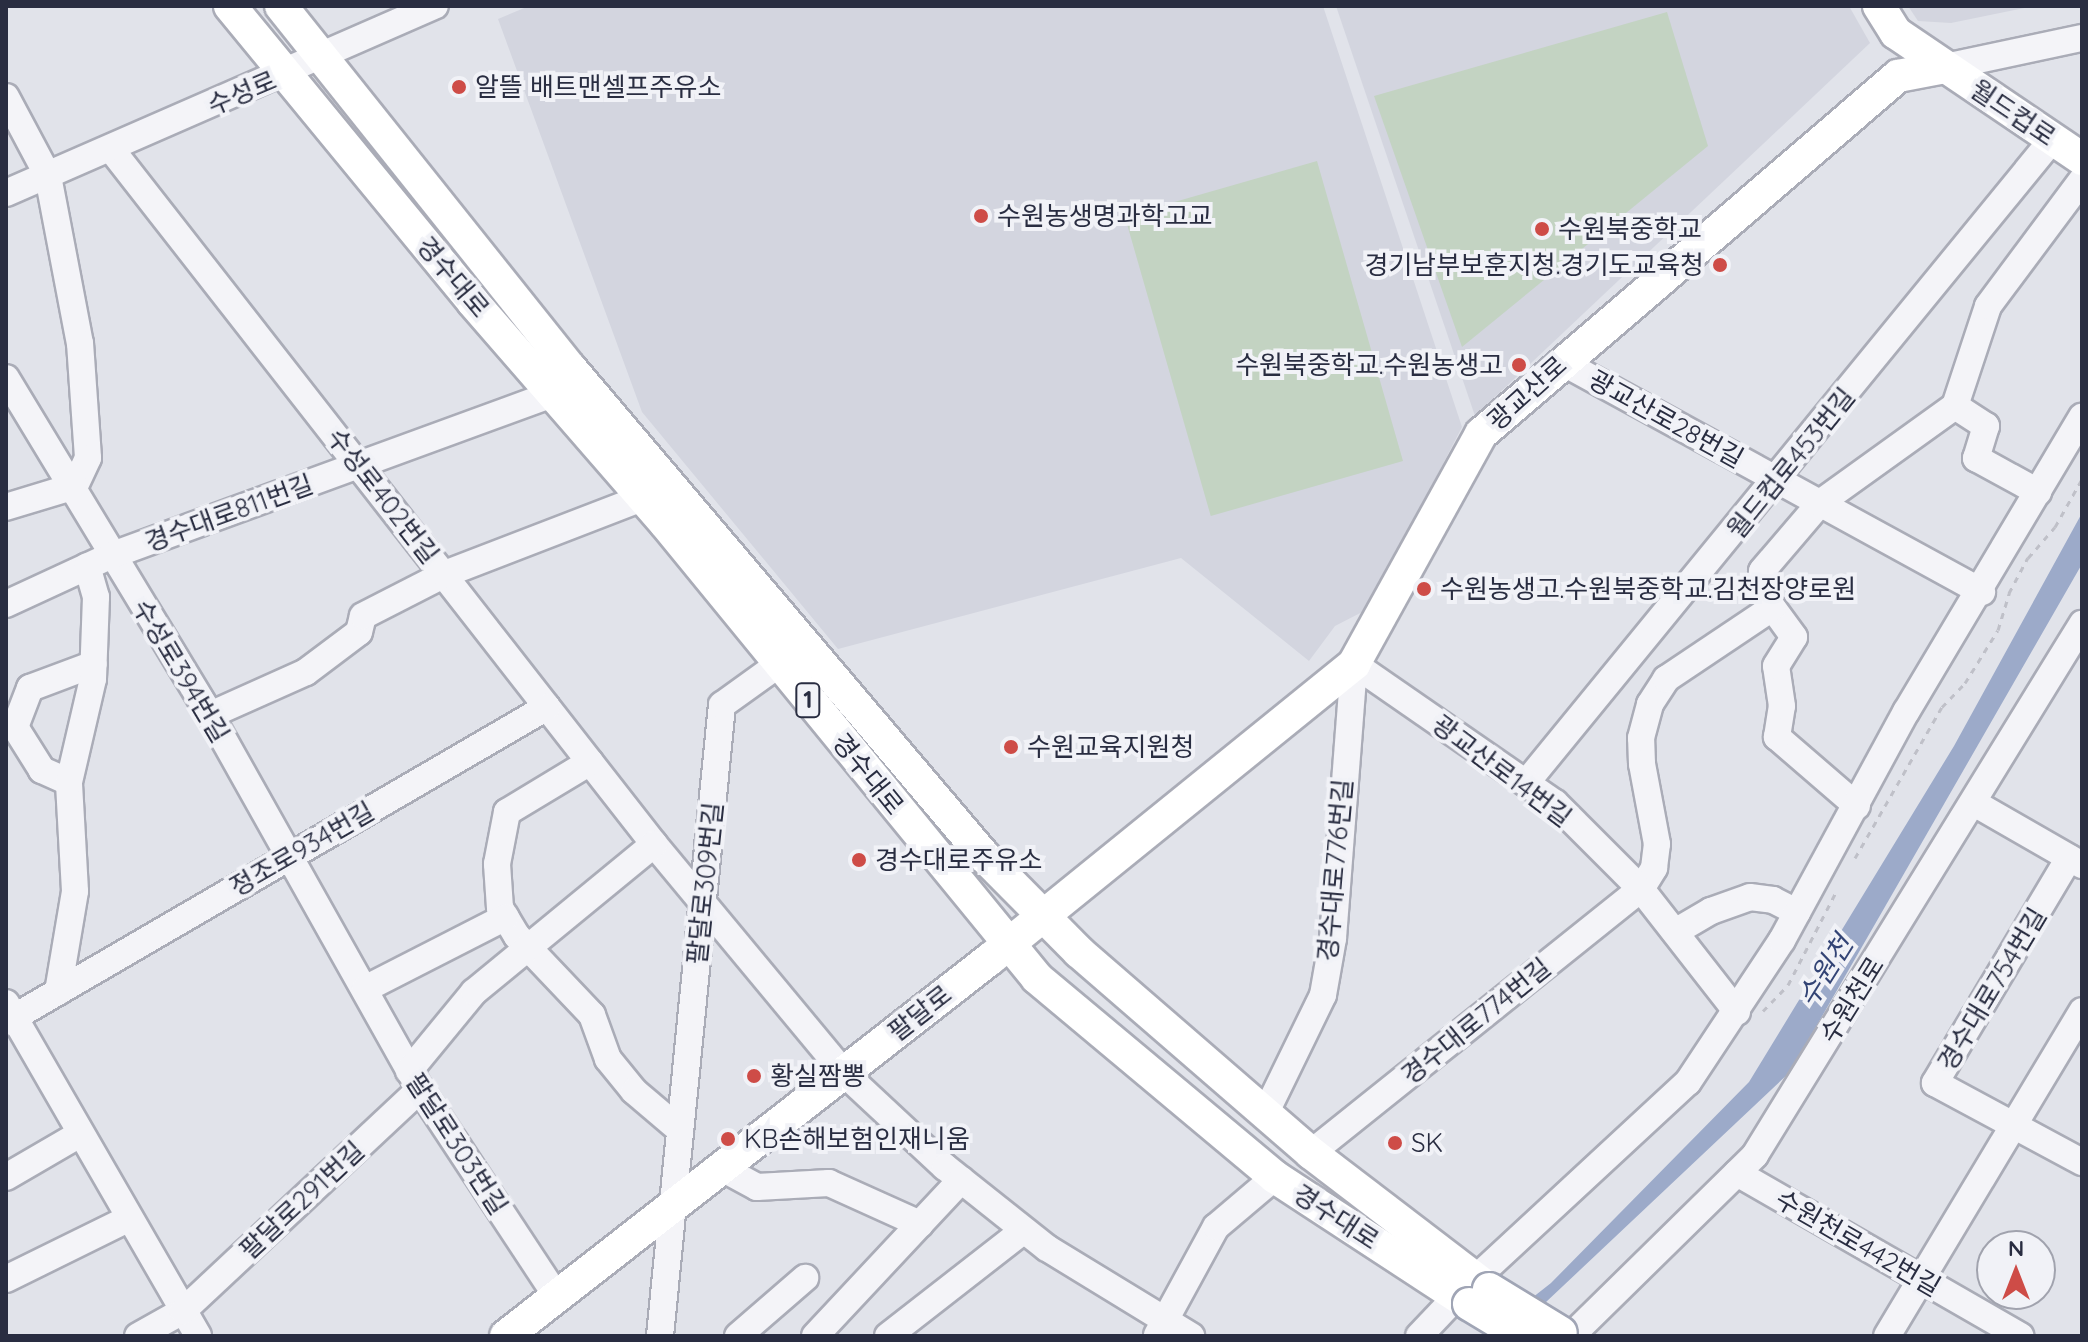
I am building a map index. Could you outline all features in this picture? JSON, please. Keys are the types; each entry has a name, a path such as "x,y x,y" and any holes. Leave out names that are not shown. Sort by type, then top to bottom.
{"main road":[{"name":"경수대로","path":"230,6 284,75 642,498 1006,945 1037,978 1275,1177 1473,1292"},
{"name":"경수대로","path":"281,6 571,369 984,856 1044,916 1473,1292"},
{"name":"월드컵로","path":"1879,6 1896,33 2082,159"},
{"name":"광교산로","path":"1044,916 1354,664 1481,434 1898,76 1945,67"},
{"name":"팔달로","path":"506,1336 673,1202 1044,916"},
{"name":"1","path":"1473,1292 1566,1335"},
{"name":"1","path":"1473,1292 1522,1336"}],"street":[{"name":"수성로","path":"6,193 284,75 435,6"},
{"name":"광교산로","path":"1945,67 2082,38"},
{"path":"6,97 48,176 80,343 88,458 75,486 6,507"},
{"name":"월드컵로453번길","path":"1526,783 1778,480 2052,140"},
{"name":"수성로402번길","path":"111,149 654,844 704,900 843,1072 961,1180 1024,1230 1160,1328 1191,1336"},
{"path":"1857,806 1777,737 1782,706 1776,666 1794,637 1772,608 1762,571 1820,503 1955,406 1988,306 2082,180"},
{"name":"광교산로28번길","path":"1562,362 1982,592"},
{"name":"수성로394번길","path":"6,378 75,486 98,561 210,715 289,856"},
{"name":"경수대로811번길","path":"6,604 98,561 553,394"},
{"path":"1955,406 1986,426 1976,458 2038,492"},
{"path":"1419,1336 1473,1292 1688,1082 1737,1012 1797,912 1906,712 1982,592 2082,417"},
{"path":"210,715 306,672 359,632 363,616 445,574 642,498"},
{"path":"58,992 75,891 69,782 94,664 98,561"},
{"path":"1641,889 1654,868 1657,844 1642,764 1641,738 1650,704 1666,679 1772,608"},
{"name":"수원천로","path":"1566,1335 1755,1155 2082,624"},
{"path":"69,782 42,770 15,727 30,688 94,664"},
{"name":"팔달로309번길","path":"660,1336 722,705 779,664"},
{"name":"광교산로14번길","path":"1354,664 1555,803 1641,889 1737,1012"},
{"name":"경수대로776번길","path":"1266,1112 1323,995 1333,938 1354,664"},
{"name":"정조로934번길","path":"9,1014 58,992 547,707"},
{"path":"590,762 507,812 497,864 506,917 528,947 592,1015 608,1059 625,1080 680,1130"},
{"path":"1974,803 2076,862"},
{"path":"414,1080 474,992 654,844"},
{"name":"팔달로303번길","path":"289,856 414,1080 556,1295"},
{"name":"경수대로754번길","path":"2076,862 1935,1083 2082,1162"},
{"name":"경수대로774번길","path":"1311,1153 1641,889"},
{"path":"1675,932 1711,911 1750,897 1773,900 1797,912"},
{"path":"365,989 506,917"},
{"path":"1887,1336 1923,1281 2082,1011"},
{"path":"9,1014 198,1336"},
{"name":"팔달로291번길","path":"138,1336 183,1311 414,1080"},
{"path":"6,1177 80,1134"},
{"path":"720,1167 757,1187 829,1183 920,1224"},
{"name":"수원천로442번길","path":"1737,1173 2021,1336"},
{"path":"1160,1328 1216,1227 1275,1177"},
{"path":"815,1336 961,1180"},
{"path":"6,1279 128,1219"},
{"path":"888,1336 1024,1230"},
{"path":"738,1336 805,1278"}],"shaded area":[{"name":"수원농생명과학고교","path":"529,6 1323,6 1462,427 1368,609 1335,626 1309,661 1181,558 838,649 642,412 498,19"},
{"name":"수원북중학교","path":"1336,6 1849,6 1870,43 1475,416"},
{"path":"1908,6 2034,6 1951,23 1918,21"}],"green space":[{"path":"1667,12 1708,146 1462,347 1374,96"},
{"path":"1317,161 1403,461 1211,516 1125,216"}],"water":[{"name":"수원천","path":"2082,513 2082,564 1790,1072 1510,1336 1484,1336 1551,1283 1749,1082 1954,746"}],"place":[{"name":"알뜰 배트맨셀프주유소","path":"459,87"},
{"name":"수원농생명과학고교","path":"981,216"},
{"name":"수원북중학교","path":"1542,229"},
{"name":"경기남부보훈지청.경기도교육청","path":"1720,265"},
{"name":"수원북중학교.수원농생고","path":"1519,365"},
{"name":"수원농생고.수원북중학교.김천장양로원","path":"1424,589"},
{"name":"수원교육지원청","path":"1011,747"},
{"name":"경수대로주유소","path":"859,860"},
{"name":"황실짬뽕","path":"754,1076"},
{"name":"KB손해보험인재니움","path":"728,1139"},
{"name":"SK","path":"1395,1143"}]}
